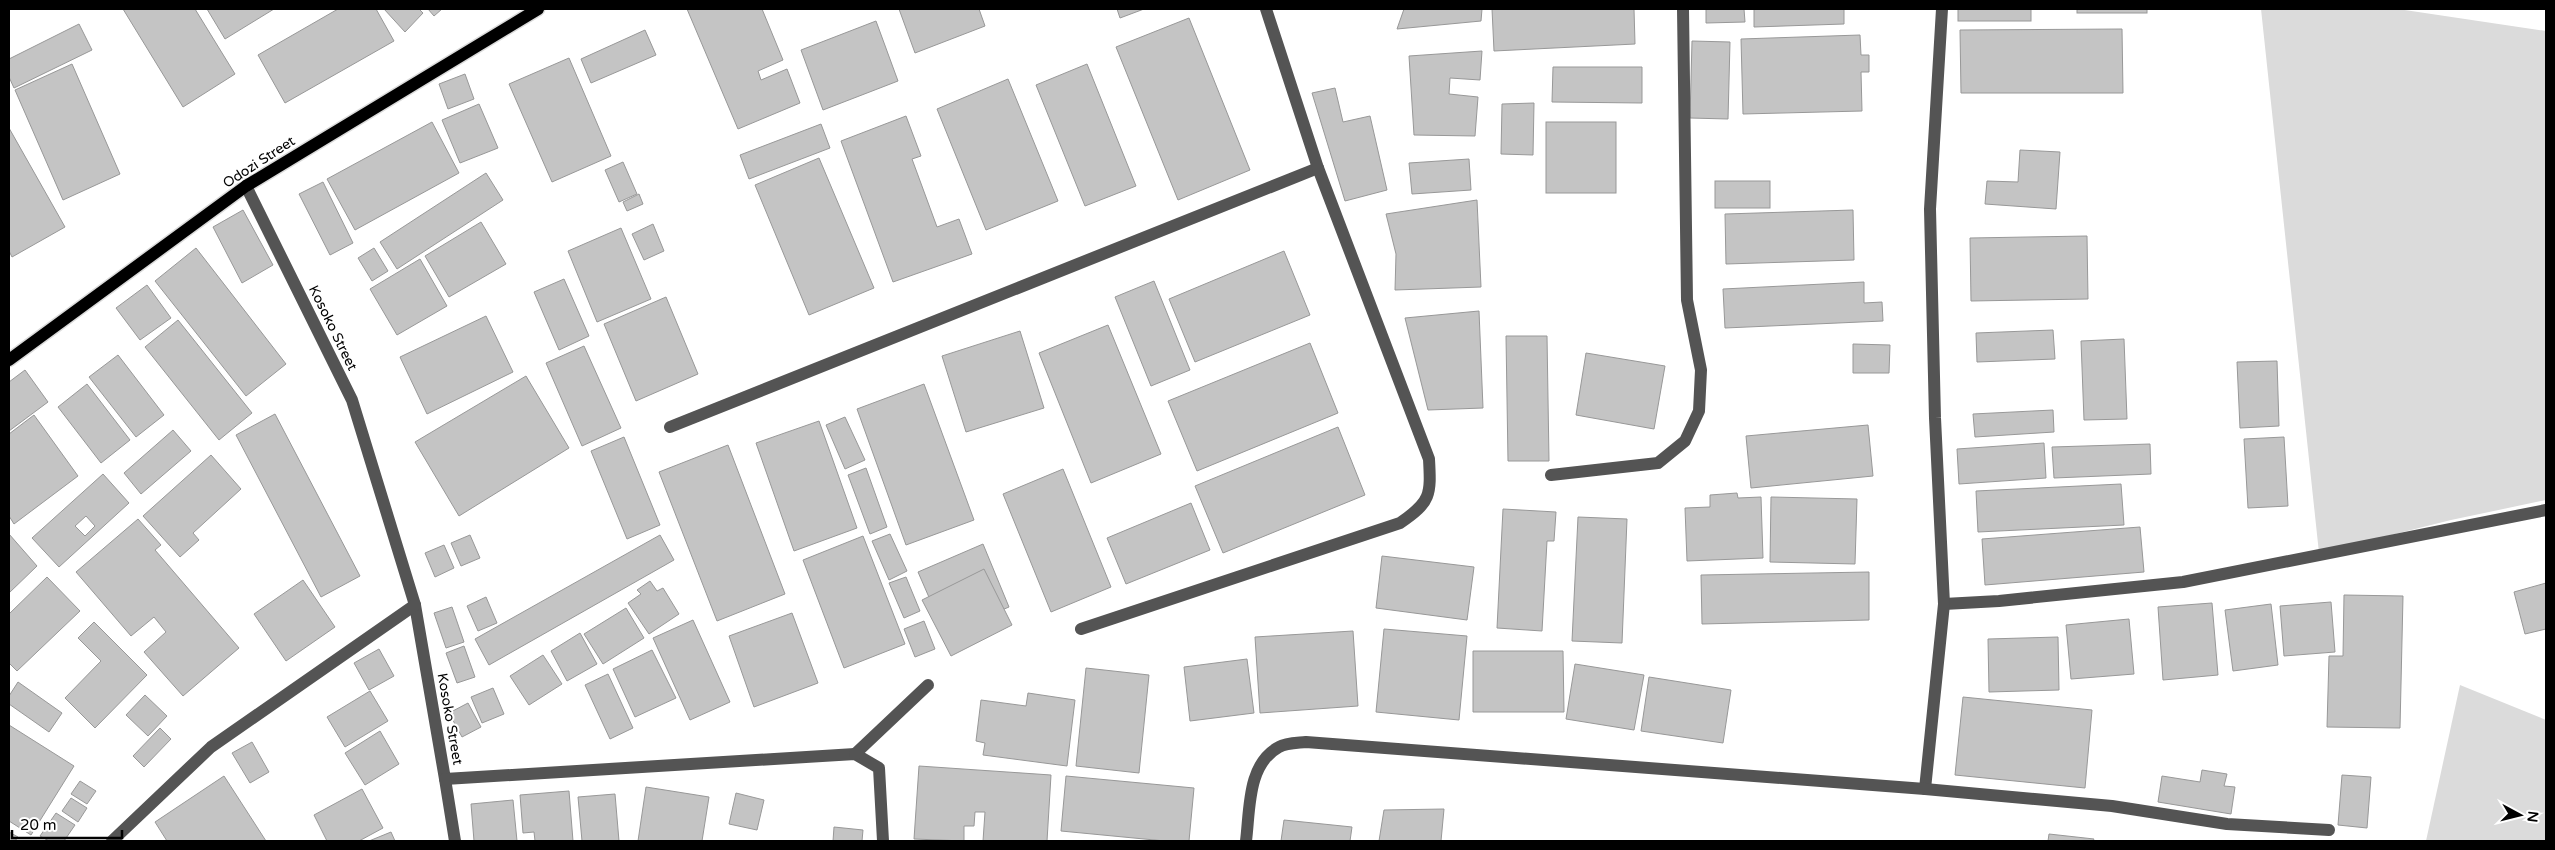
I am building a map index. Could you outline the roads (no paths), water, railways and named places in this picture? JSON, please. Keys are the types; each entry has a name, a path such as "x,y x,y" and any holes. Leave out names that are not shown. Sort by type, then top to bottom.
{"main road":[{"name":"Odozi Street","path":"9,360 246,186 538,9"}],"street":[{"path":"1081,630 1400,523 1420,509 1431,488 1429,458 1318,168 1266,9"},
{"path":"1550,475 1658,463 1685,441 1698,411 1701,370 1687,300 1683,9"},
{"path":"1925,789 1944,604 1935,418 1930,209 1942,9"},
{"path":"670,427 1318,168"},
{"name":"Kosoko Street","path":"246,186 352,400 415,605 445,779 855,754"},
{"path":"1944,604 1999,601 2183,582 2546,510"},
{"path":"112,841 211,747 415,605"},
{"path":"883,841 879,768 855,754 928,685"},
{"path":"1246,841 1253,782 1263,759 1280,746 1306,742 1925,789 2112,806 2227,824 2329,830"},
{"path":"445,779 455,841"}]}
